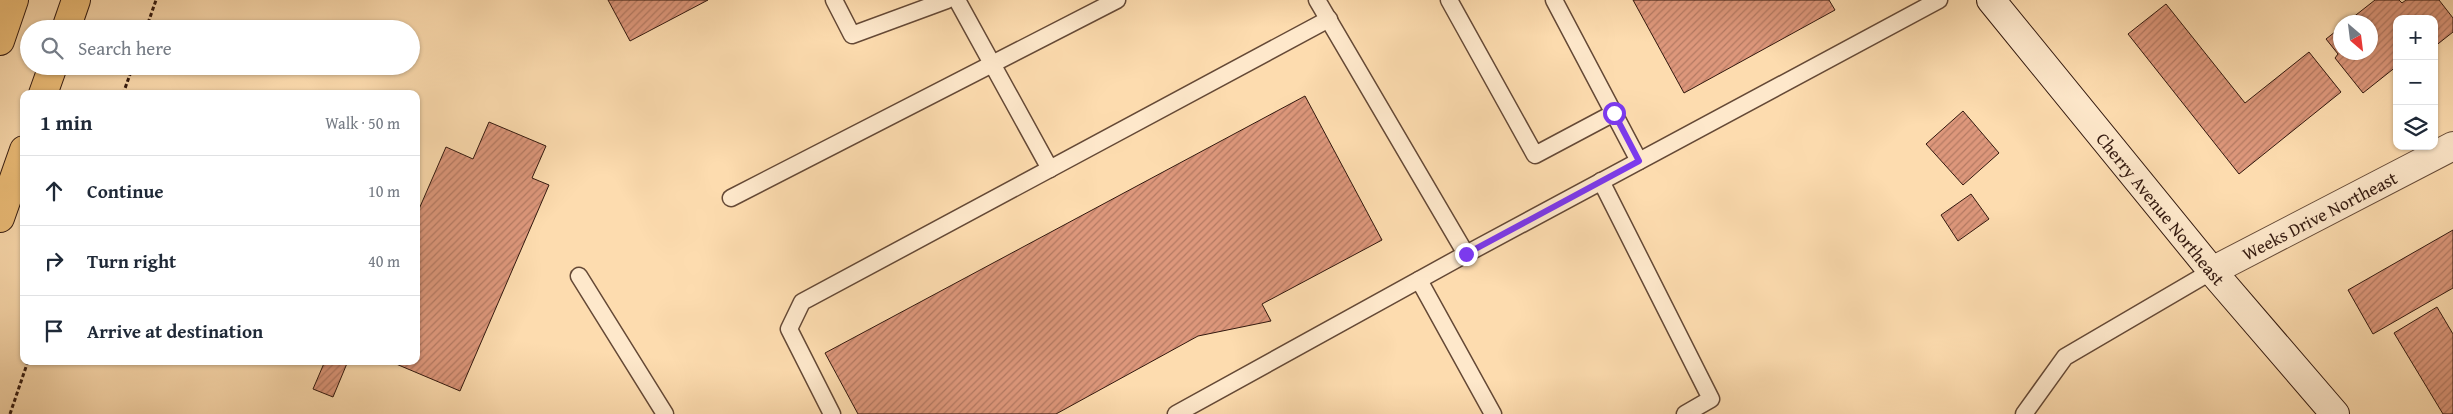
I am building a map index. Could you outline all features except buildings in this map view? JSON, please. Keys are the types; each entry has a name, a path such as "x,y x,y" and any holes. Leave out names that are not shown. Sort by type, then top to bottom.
{"highway":[{"path":"0,41 14,0"},
{"path":"69,20 76,0"},
{"path":"45,90 50,75"},
{"path":"0,218 20,161"}],"main road":[{"name":"Cherry Avenue Northeast","path":"1991,0 2212,271 2334,414"},
{"name":"Weeks Drive Northeast","path":"2212,271 2453,146"}],"lane":[{"path":"834,0 852,35 947,0"},
{"path":"957,0 1050,169"},
{"path":"731,198 1117,0"},
{"path":"1317,0 1466,254"},
{"path":"1449,0 1535,155 1614,113"},
{"path":"1554,0 1639,161"},
{"path":"1176,414 1466,254 1939,0"},
{"path":"832,414 788,330 802,302 1328,19"},
{"path":"1601,181 1711,399 1685,414"},
{"path":"2024,414 2064,357 2212,271"},
{"path":"579,276 665,414"},
{"path":"1419,280 1493,414"}],"path":[{"path":"149,20 156,0"},
{"path":"124,90 130,75"},
{"path":"10,414 27,365"}],"route":[{"path":"1466,254 1639,161 1614,113"}]}
